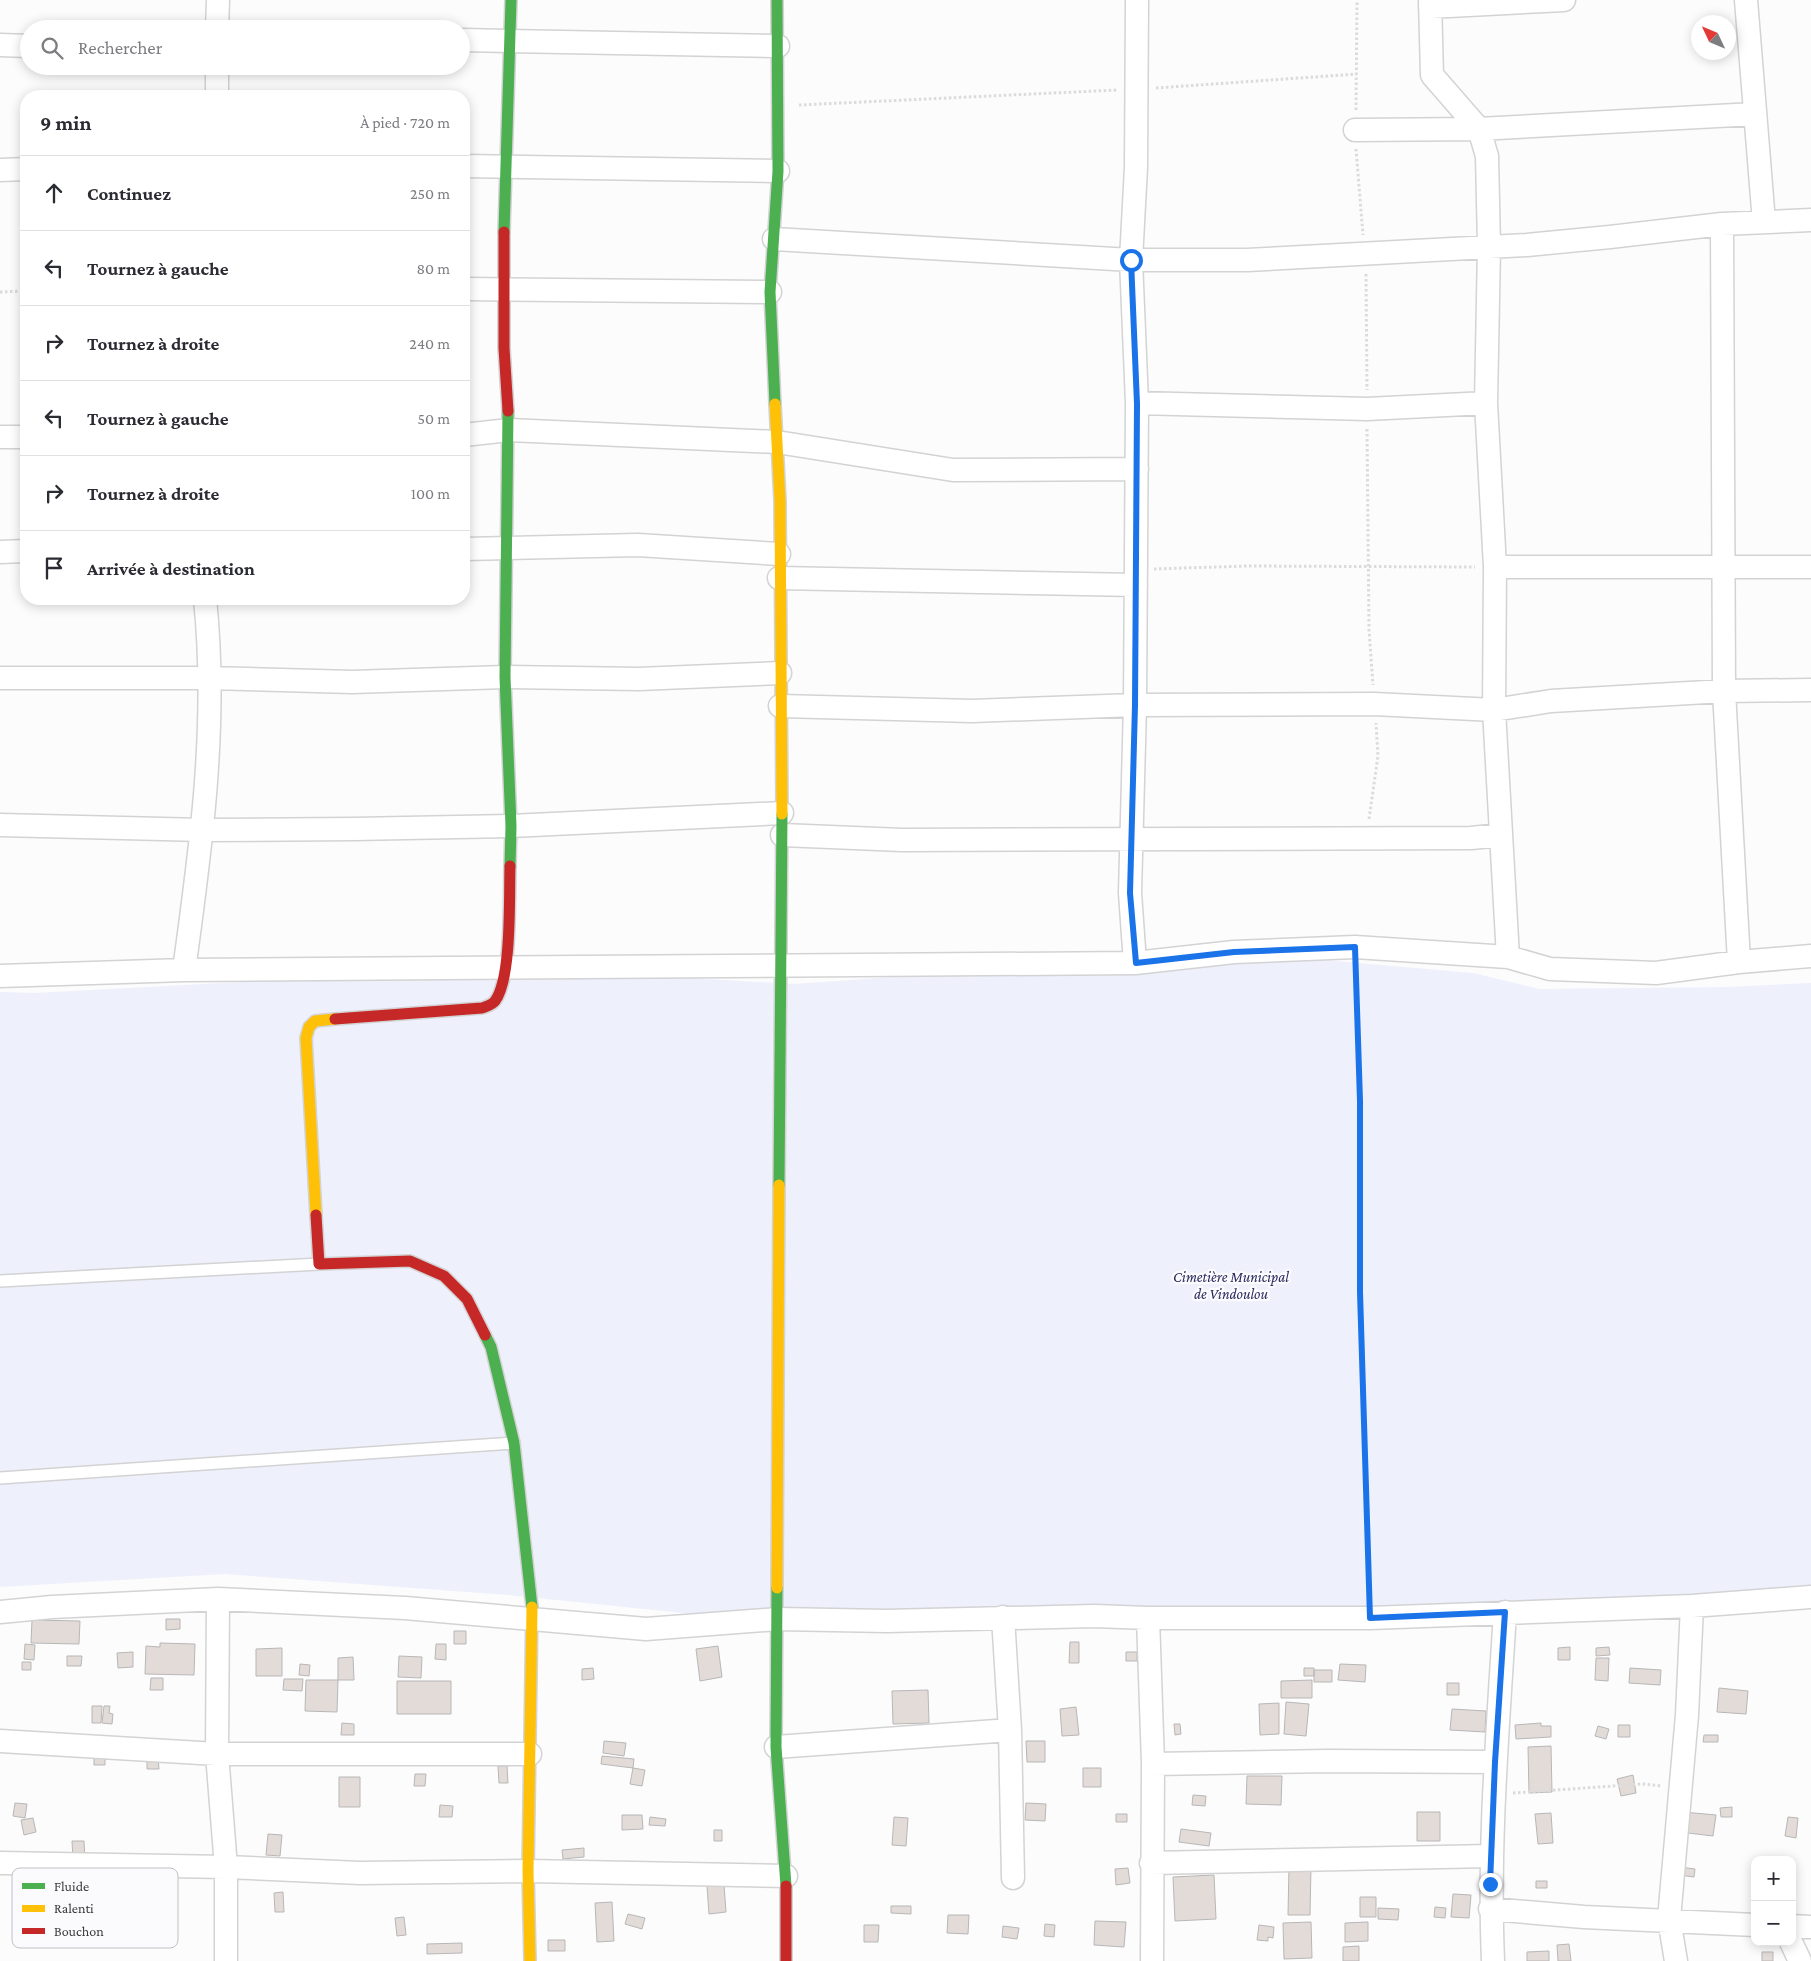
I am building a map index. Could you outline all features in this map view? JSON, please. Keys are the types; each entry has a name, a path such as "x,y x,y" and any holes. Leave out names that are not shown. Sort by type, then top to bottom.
{"street":[{"path":"217,20 218,0"},
{"path":"511,0 504,226 504,348 509,430 504,550 505,677 511,826 506,968 499,995 494,1002 482,1008 315,1021 309,1027 306,1038 319,1264 410,1261 444,1276 468,1299 491,1347 514,1443 533,1619 528,1871 530,1961"},
{"path":"777,0 778,171 770,292 777,442 782,813 779,964 778,1619 776,1747 786,1876 786,1961"},
{"path":"1136,963 1130,893 1135,705 1137,470 1137,404 1131,260 1136,167 1137,0"},
{"path":"1508,957 1494,710 1495,567 1486,403 1490,247 1487,156 1480,129 1432,75 1430,3 1564,0"},
{"path":"1746,0 1764,222"},
{"path":"470,40 778,46"},
{"path":"0,45 20,46"},
{"path":"217,75 217,90"},
{"path":"1355,130 1480,129 1754,114"},
{"path":"470,166 778,171"},
{"path":"0,170 20,169"},
{"path":"774,239 1131,260 1247,260 1490,247 1610,238 1722,224 1811,220"},
{"path":"1722,224 1724,690 1739,962"},
{"path":"470,289 770,292"},
{"path":"1137,404 1367,409 1486,403"},
{"path":"470,434 509,430 777,442 952,470 1137,470"},
{"path":"0,438 20,437"},
{"path":"470,549 504,550 638,545 779,554"},
{"path":"0,552 20,551"},
{"path":"1495,567 1811,567"},
{"path":"780,578 1136,577"},
{"path":"184,970 203,830 209,742 210,678 205,605"},
{"path":"0,678 210,678 352,682 505,677 639,679 780,673"},
{"path":"780,706 972,710 1135,705 1374,704 1494,710 1551,701 1724,690 1811,690"},
{"path":"0,825 203,830 511,826 782,813"},
{"path":"782,835 902,840 1366,839 1471,838 1501,835"},
{"path":"0,976 184,970 779,964 1136,963 1234,952 1355,947 1508,957 1550,969 1656,973 1739,962 1811,956"},
{"path":"0,1612 218,1599 405,1608 646,1629 778,1619 887,1621 1094,1616 1148,1618 1370,1618 1692,1606 1811,1597"},
{"path":"218,1599 217,1754 226,1867 226,1961"},
{"path":"1676,1961 1669,1919 1687,1715 1692,1606"},
{"path":"1493,1961 1490,1909 1491,1856 1505,1612"},
{"path":"1003,1617 1010,1730 1013,1878"},
{"path":"1148,1618 1153,1764 1152,1961"},
{"path":"776,1747 1010,1730"},
{"path":"0,1741 217,1754 530,1754"},
{"path":"1153,1764 1328,1761 1495,1762"},
{"path":"1151,1863 1491,1856"},
{"path":"0,1863 226,1867 360,1873 528,1871 786,1876"},
{"path":"1490,1909 1584,1917 1669,1919 1751,1925"},
{"path":"1796,1926 1811,1927"},
{"path":"1793,1946 1800,1961"}],"lane":[{"path":"0,1281 319,1264"},
{"path":"0,1478 514,1443"}],"path":[{"path":"1357,0 1355,130 1365,254 1369,630 1378,756 1366,839"},
{"path":"778,106 1135,90 1357,74"},
{"path":"0,292 20,291"},
{"path":"1136,577 1246,566 1495,567"},
{"path":"1355,947 1360,1101 1360,1292 1370,1618"},
{"path":"1495,1794 1642,1784 1680,1787"}],"green space":[{"name":"Cimetière Municipal de Vindoulou","path":"1234,952 1473,973 1539,989 1728,987 1811,983 1811,1596 1370,1618 761,1621 508,1595 225,1574 0,1587 0,992 34,993 506,968 795,984"}],"building":[{"path":"166,1619 180,1619 180,1629 166,1630"},
{"path":"32,1620 80,1621 79,1644 31,1643"},
{"path":"454,1631 466,1631 466,1644 454,1644"},
{"path":"1070,1642 1079,1642 1079,1663 1069,1663"},
{"path":"160,1643 195,1644 194,1675 145,1674 146,1646 160,1647"},
{"path":"25,1644 35,1645 34,1660 24,1659"},
{"path":"436,1644 446,1644 446,1660 435,1659"},
{"path":"718,1646 722,1677 700,1681 696,1649"},
{"path":"1570,1647 1570,1660 1558,1660 1558,1648"},
{"path":"1609,1647 1610,1655 1596,1656 1596,1648"},
{"path":"282,1648 282,1676 256,1676 256,1649"},
{"path":"133,1652 133,1667 118,1668 117,1653"},
{"path":"1126,1652 1137,1652 1137,1661 1126,1661"},
{"path":"67,1656 82,1656 81,1666 67,1666"},
{"path":"399,1656 422,1657 421,1678 398,1677"},
{"path":"353,1657 354,1680 338,1680 338,1658"},
{"path":"1596,1658 1609,1658 1608,1681 1595,1680"},
{"path":"22,1662 31,1662 31,1670 22,1670"},
{"path":"300,1664 310,1665 309,1676 299,1675"},
{"path":"1340,1664 1366,1665 1365,1682 1338,1680"},
{"path":"593,1668 594,1679 582,1680 582,1669"},
{"path":"1304,1668 1314,1668 1314,1676 1304,1676"},
{"path":"1630,1668 1661,1670 1660,1685 1629,1683"},
{"path":"1314,1670 1332,1670 1332,1682 1314,1682"},
{"path":"151,1678 163,1678 163,1690 150,1690"},
{"path":"284,1679 303,1679 302,1691 283,1690"},
{"path":"306,1680 338,1680 337,1712 305,1711"},
{"path":"1312,1680 1312,1698 1281,1698 1281,1681"},
{"path":"397,1681 451,1681 451,1714 397,1714"},
{"path":"1447,1683 1459,1683 1459,1695 1447,1695"},
{"path":"1719,1688 1748,1691 1746,1714 1717,1712"},
{"path":"928,1690 929,1723 893,1724 892,1691"},
{"path":"1286,1702 1309,1704 1306,1736 1284,1734"},
{"path":"1279,1703 1279,1734 1260,1735 1259,1704"},
{"path":"92,1706 102,1706 101,1723 92,1723"},
{"path":"104,1706 110,1706 109,1713 113,1714 112,1724 102,1723"},
{"path":"1076,1707 1079,1735 1062,1736 1060,1709"},
{"path":"1452,1709 1486,1711 1485,1732 1450,1730"},
{"path":"342,1723 354,1724 354,1735 341,1735"},
{"path":"1541,1723 1541,1726 1551,1726 1551,1737 1516,1739 1515,1725"},
{"path":"1174,1724 1180,1724 1181,1734 1175,1735"},
{"path":"1618,1725 1630,1725 1630,1737 1618,1737"},
{"path":"1598,1726 1609,1729 1606,1739 1595,1736"},
{"path":"1704,1735 1718,1735 1718,1742 1703,1742"},
{"path":"604,1741 626,1743 624,1756 603,1753"},
{"path":"1026,1741 1045,1741 1045,1762 1027,1762"},
{"path":"1551,1746 1552,1792 1529,1793 1528,1747"},
{"path":"94,1754 105,1754 105,1765 94,1765"},
{"path":"158,1756 159,1769 147,1769 147,1757"},
{"path":"602,1756 634,1759 633,1768 601,1764"},
{"path":"498,1766 507,1766 508,1783 499,1783"},
{"path":"633,1768 645,1770 642,1786 630,1784"},
{"path":"1083,1768 1101,1768 1101,1787 1083,1787"},
{"path":"415,1774 426,1774 425,1786 414,1786"},
{"path":"1633,1775 1636,1793 1621,1796 1617,1779"},
{"path":"1247,1776 1282,1776 1281,1805 1246,1804"},
{"path":"339,1777 360,1777 360,1807 339,1807"},
{"path":"1193,1795 1206,1796 1205,1806 1192,1805"},
{"path":"15,1803 27,1804 25,1818 13,1816"},
{"path":"1026,1803 1046,1804 1045,1821 1025,1820"},
{"path":"440,1805 453,1806 452,1817 439,1817"},
{"path":"1732,1807 1732,1817 1721,1817 1720,1808"},
{"path":"1417,1812 1440,1812 1440,1841 1417,1841"},
{"path":"1683,1812 1716,1815 1713,1836 1680,1832"},
{"path":"1551,1813 1553,1843 1538,1844 1535,1814"},
{"path":"1116,1814 1127,1814 1127,1822 1116,1822"},
{"path":"622,1815 642,1815 643,1829 622,1830"},
{"path":"650,1817 666,1819 665,1826 649,1825"},
{"path":"894,1817 908,1818 906,1846 892,1845"},
{"path":"1788,1817 1798,1818 1796,1838 1785,1836"},
{"path":"33,1818 36,1832 24,1835 21,1820"},
{"path":"1181,1829 1211,1833 1209,1846 1179,1842"},
{"path":"714,1830 722,1830 722,1841 714,1841"},
{"path":"268,1834 282,1835 280,1856 266,1855"},
{"path":"72,1841 84,1841 85,1859 73,1859"},
{"path":"584,1848 584,1857 563,1859 562,1850"},
{"path":"1289,1866 1311,1866 1310,1915 1288,1915"},
{"path":"1680,1867 1695,1869 1694,1877 1679,1875"},
{"path":"1128,1868 1130,1883 1116,1885 1115,1869"},
{"path":"1214,1875 1216,1919 1175,1921 1173,1877"},
{"path":"1536,1881 1547,1881 1547,1888 1536,1888"},
{"path":"724,1885 726,1912 709,1914 707,1886"},
{"path":"283,1892 284,1912 275,1912 274,1893"},
{"path":"1453,1894 1471,1895 1469,1918 1451,1917"},
{"path":"1360,1897 1376,1897 1376,1917 1360,1917"},
{"path":"612,1902 614,1941 597,1942 595,1903"},
{"path":"891,1906 911,1906 911,1914 891,1913"},
{"path":"1435,1907 1446,1908 1445,1918 1434,1917"},
{"path":"1378,1908 1399,1909 1398,1920 1378,1919"},
{"path":"628,1914 645,1918 642,1929 625,1924"},
{"path":"948,1915 969,1915 968,1934 947,1933"},
{"path":"404,1917 406,1935 397,1936 395,1918"},
{"path":"1095,1921 1126,1922 1124,1947 1094,1945"},
{"path":"1311,1922 1312,1958 1284,1959 1283,1923"},
{"path":"1368,1922 1368,1941 1345,1942 1345,1923"},
{"path":"1045,1924 1055,1925 1054,1937 1044,1936"},
{"path":"864,1925 879,1925 878,1942 864,1942"},
{"path":"1259,1925 1274,1927 1273,1938 1268,1937 1268,1941 1257,1940"},
{"path":"1003,1926 1019,1928 1017,1939 1002,1937"},
{"path":"548,1940 565,1940 565,1951 548,1951"},
{"path":"462,1943 462,1953 427,1954 427,1944"},
{"path":"1569,1944 1571,1961 1558,1961 1557,1945"},
{"path":"1359,1946 1359,1961 1343,1961 1343,1947"},
{"path":"1549,1951 1549,1961 1527,1961 1527,1952"},
{"path":"1762,1952 1773,1952 1773,1961 1762,1961"}],"traffic: fast":[{"path":"504,232 511,0"},
{"path":"775,404 770,292 778,171 777,0"},
{"path":"508,411 505,677 511,826 510,866"},
{"path":"779,1185 782,814"},
{"path":"485,1335 491,1347 514,1443 532,1607"},
{"path":"777,1588 776,1747 786,1886"}],"traffic: slow":[{"path":"775,404 780,501 782,814"},
{"path":"316,1215 306,1038 309,1027 315,1021 335,1019"},
{"path":"777,1588 779,1185"},
{"path":"530,1961 528,1871 532,1607"}],"traffic: jam":[{"path":"504,232 504,348 508,411"},
{"path":"335,1019 482,1008 494,1002 500,990 507,957 510,866"},
{"path":"316,1215 319,1264 410,1261 444,1276 467,1299 485,1335"},
{"path":"786,1886 786,1961"}],"route":[{"path":"1131,260 1137,404 1137,496 1135,705 1130,893 1136,963 1234,952 1355,947 1360,1101 1360,1292 1370,1618 1505,1612 1495,1762 1490,1884"}]}
